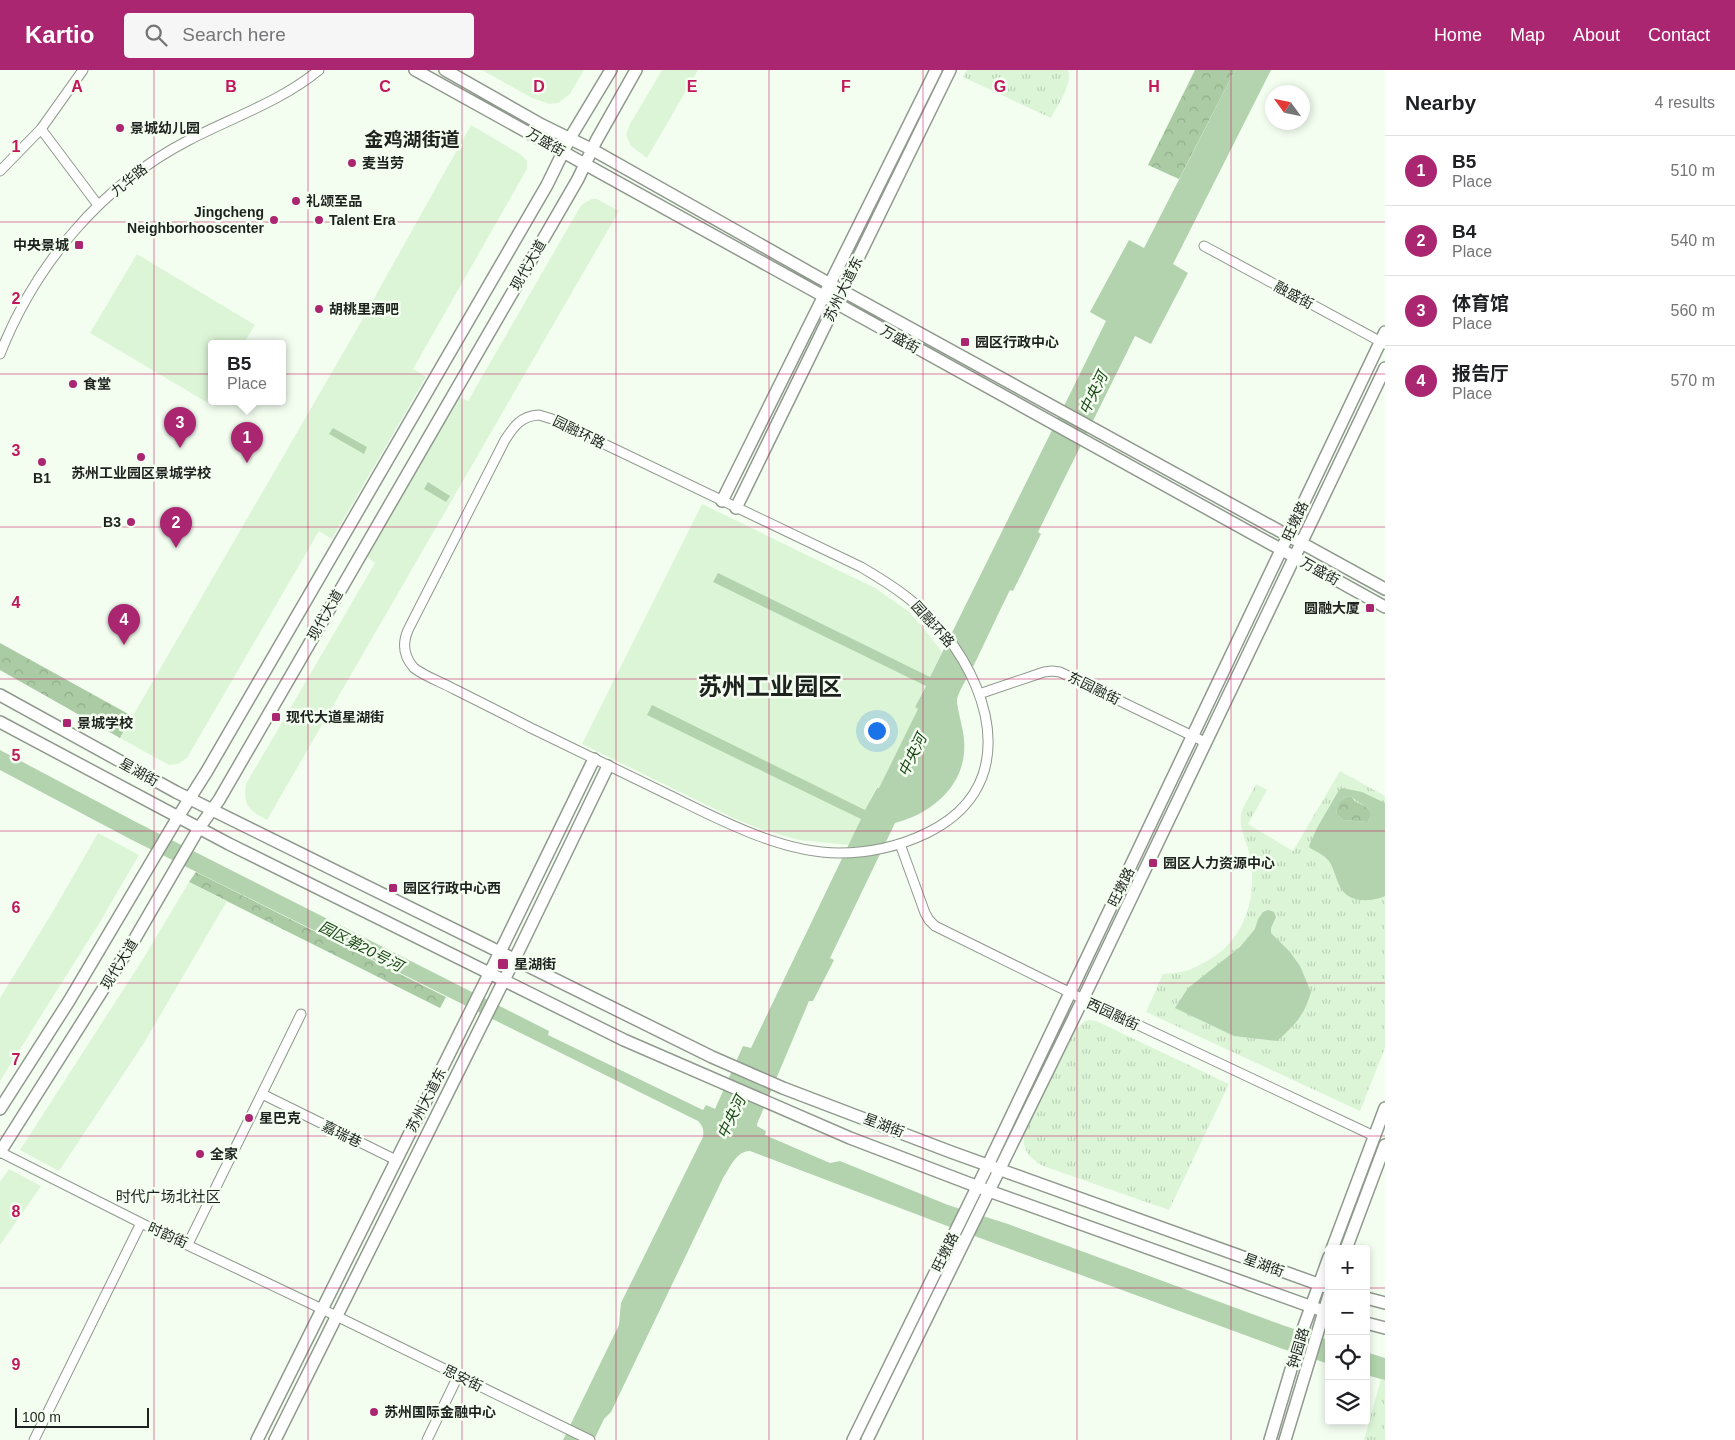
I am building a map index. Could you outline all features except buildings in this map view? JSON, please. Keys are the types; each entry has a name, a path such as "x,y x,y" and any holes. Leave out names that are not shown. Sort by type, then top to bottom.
{"main road":[{"name":"万盛街","path":"415,70 1385,607"},
{"name":"万盛街","path":"445,70 542,125 593,150 830,284 1385,590"},
{"name":"现代大道","path":"0,1110 74,993 167,834 190,799 547,185 570,138 610,70"},
{"name":"现代大道","path":"0,1152 122,959 188,845 219,800 586,165 608,119 636,70"},
{"name":"苏州大道东","path":"722,501 936,70"},
{"name":"苏州大道东","path":"736,508 950,70"},
{"name":"旺墩路","path":"853,1440 988,1165 1383,339"},
{"name":"旺墩路","path":"868,1440 1302,544 1385,368"},
{"name":"星湖街","path":"0,695 190,799 728,1064 783,1088 988,1165 1324,1286"},
{"name":"星湖街","path":"0,722 199,828 624,1040 850,1138 1310,1308 1325,1312"},
{"name":"苏州大道东","path":"258,1440 594,759"},
{"name":"苏州大道东","path":"275,1440 496,997 608,766"},
{"path":"1333,1245 1385,1108"},
{"path":"1348,1245 1385,1146"},
{"name":"钟园路","path":"1270,1440 1310,1308 1324,1286"},
{"path":"1370,1299 1385,1304"},
{"name":"钟园路","path":"1285,1440 1317,1330 1325,1314"},
{"path":"1370,1324 1385,1328"}],"street":[{"path":"0,171 42,129 83,70"},
{"name":"九华路","path":"0,354 27,296 46,267 72,233 98,205 162,154 267,104 319,70"},
{"path":"42,129 98,205"},
{"name":"融盛街","path":"1204,246 1383,339"},
{"name":"园融环路","path":"539,415 548,417 736,508 829,551 882,579 923,609 945,633 964,662 978,690 986,720 988,746 985,769 978,788 965,806 949,821 919,837 888,847 838,853 786,844 743,830 608,766 418,671 408,662 404,650 404,639 408,630 505,440 516,424 526,417 539,415"},
{"name":"东园融街","path":"978,690 1044,672 1060,672 1205,742"},
{"name":"西园融街","path":"900,844 925,913 935,926 1082,999 1374,1136"},
{"path":"188,1244 301,1014"},
{"name":"嘉瑞巷","path":"262,1094 396,1160"},
{"name":"时韵街","path":"0,1152 141,1223 337,1316"},
{"path":"34,1440 141,1223"},
{"name":"思安街","path":"337,1316 590,1440"},
{"path":"427,1440 458,1376"}],"green space":[{"path":"482,70 584,70 570,94 558,103 550,104 532,98"},
{"path":"662,70 698,70 647,158 631,146 626,135 630,124"},
{"path":"967,70 1068,70 1069,76 1064,95 1051,118 963,77"},
{"path":"1195,70 1235,70 1179,179 1148,165"},
{"path":"471,125 520,154 527,161 527,169 413,369 426,377 332,539 319,531 187,758 178,764 169,765 120,738 354,334"},
{"path":"592,199 597,199 619,211 267,820 249,806 245,798 246,784 375,563 366,556 459,397 468,401 580,207"},
{"path":"137,254 255,325 246,340 208,340 208,403 90,333"},
{"path":"702,504 875,588 908,611 942,652 915,707 918,709 879,789 876,788 849,845 799,840 760,829 731,817 582,744"},
{"path":"0,643 132,716 120,738 0,670"},
{"path":"1340,771 1385,796 1385,1048 1360,1111 1146,1012 1163,974 1190,970 1217,954 1229,944 1245,918 1252,888 1252,872 1241,816 1243,808 1256,784 1267,790 1248,824 1293,851"},
{"path":"1351,796 1355,802 1369,810 1371,815 1368,822 1343,820 1337,814 1337,807 1340,802 1344,798"},
{"path":"98,833 139,855 100,922 0,1081 0,998"},
{"path":"196,872 446,997 440,1008 189,882"},
{"path":"189,882 227,901 144,1043 59,1171 20,1150 143,959"},
{"path":"1089,1020 1096,1021 1229,1084 1169,1210 1046,1167 1036,1162 1026,1150 1024,1134 1076,1029"},
{"path":"9,1169 41,1186 0,1245 0,1182"},
{"path":"1381,1379 1385,1380 1385,1440 1364,1440 1368,1425 1370,1425 1370,1418"}],"water":[{"path":"1235,70 1271,70 1173,264 1188,273 1151,344 1135,336 1038,532 1041,534 1013,591 1010,590 960,691 957,702 964,736 964,756 954,783 935,804 923,812 895,823 830,958 834,960 813,1001 809,1001 757,1126 766,1131 765,1135 830,1163 840,1161 948,1205 1008,1224 1285,1326 1325,1339 1325,1363 1280,1348 942,1224 750,1151 737,1157 723,1178 611,1412 604,1419 594,1440 563,1440 619,1325 621,1303 703,1137 703,1128 700,1123 132,840 0,770 0,750 134,821 549,1031 548,1035 703,1110 706,1105 715,1109 743,1046 751,1048 861,819 647,715 652,705 865,810 877,788 879,788 918,709 915,707 926,686 713,582 718,573 930,677 1106,321 1090,312 1129,240 1144,248"},
{"path":"333,428 367,447 364,454 329,434"},
{"path":"428,482 450,496 446,502 424,489"},
{"path":"1342,788 1362,792 1385,803 1385,896 1362,900 1346,894 1340,887 1329,861 1309,846 1339,790","holes":["1351,796 1370,812 1371,815 1368,822 1343,820 1337,814 1338,804 1344,798"]},
{"path":"1268,910 1274,912 1276,917 1271,933 1290,952 1300,966 1311,992 1302,1014 1289,1030 1277,1041 1234,1036 1175,1008 1188,988 1240,947 1255,929 1258,919 1263,912"},
{"path":"1370,1353 1385,1358 1385,1380 1370,1376"}],"place":[{"name":"景城幼儿园","path":"120,128"},
{"name":"麦当劳","path":"352,163"},
{"name":"礼颂至品","path":"296,201"},
{"name":"Jingcheng Neighborhooscenter","path":"274,220"},
{"name":"Talent Era","path":"319,220"},
{"name":"中央景城","path":"79,245"},
{"name":"胡桃里酒吧","path":"319,309"},
{"name":"园区行政中心","path":"965,342"},
{"name":"食堂","path":"73,384"},
{"name":"体育馆","path":"180,448"},
{"name":"苏州工业园区景城学校","path":"141,457"},
{"name":"B1","path":"42,462"},
{"name":"B5","path":"247,463"},
{"name":"B3","path":"131,522"},
{"name":"B4","path":"176,548"},
{"name":"圆融大厦","path":"1370,608"},
{"name":"报告厅","path":"124,645"},
{"name":"现代大道星湖街","path":"276,717"},
{"name":"景城学校","path":"67,723"},
{"name":"园区人力资源中心","path":"1153,863"},
{"name":"园区行政中心西","path":"393,888"},
{"name":"星湖街","path":"503,964"},
{"name":"星巴克","path":"249,1118"},
{"name":"全家","path":"200,1154"},
{"name":"苏州国际金融中心","path":"374,1412"}],"district":[{"name":"金鸡湖街道","path":"412,139"},
{"name":"苏州工业园区","path":"770,686"},
{"name":"时代广场北社区","path":"168,1196"}],"water label":[{"name":"中央河","path":"1093,393"},
{"name":"中央河","path":"912,755"},
{"name":"园区第20号河","path":"361,946"},
{"name":"中央河","path":"731,1117"}]}
